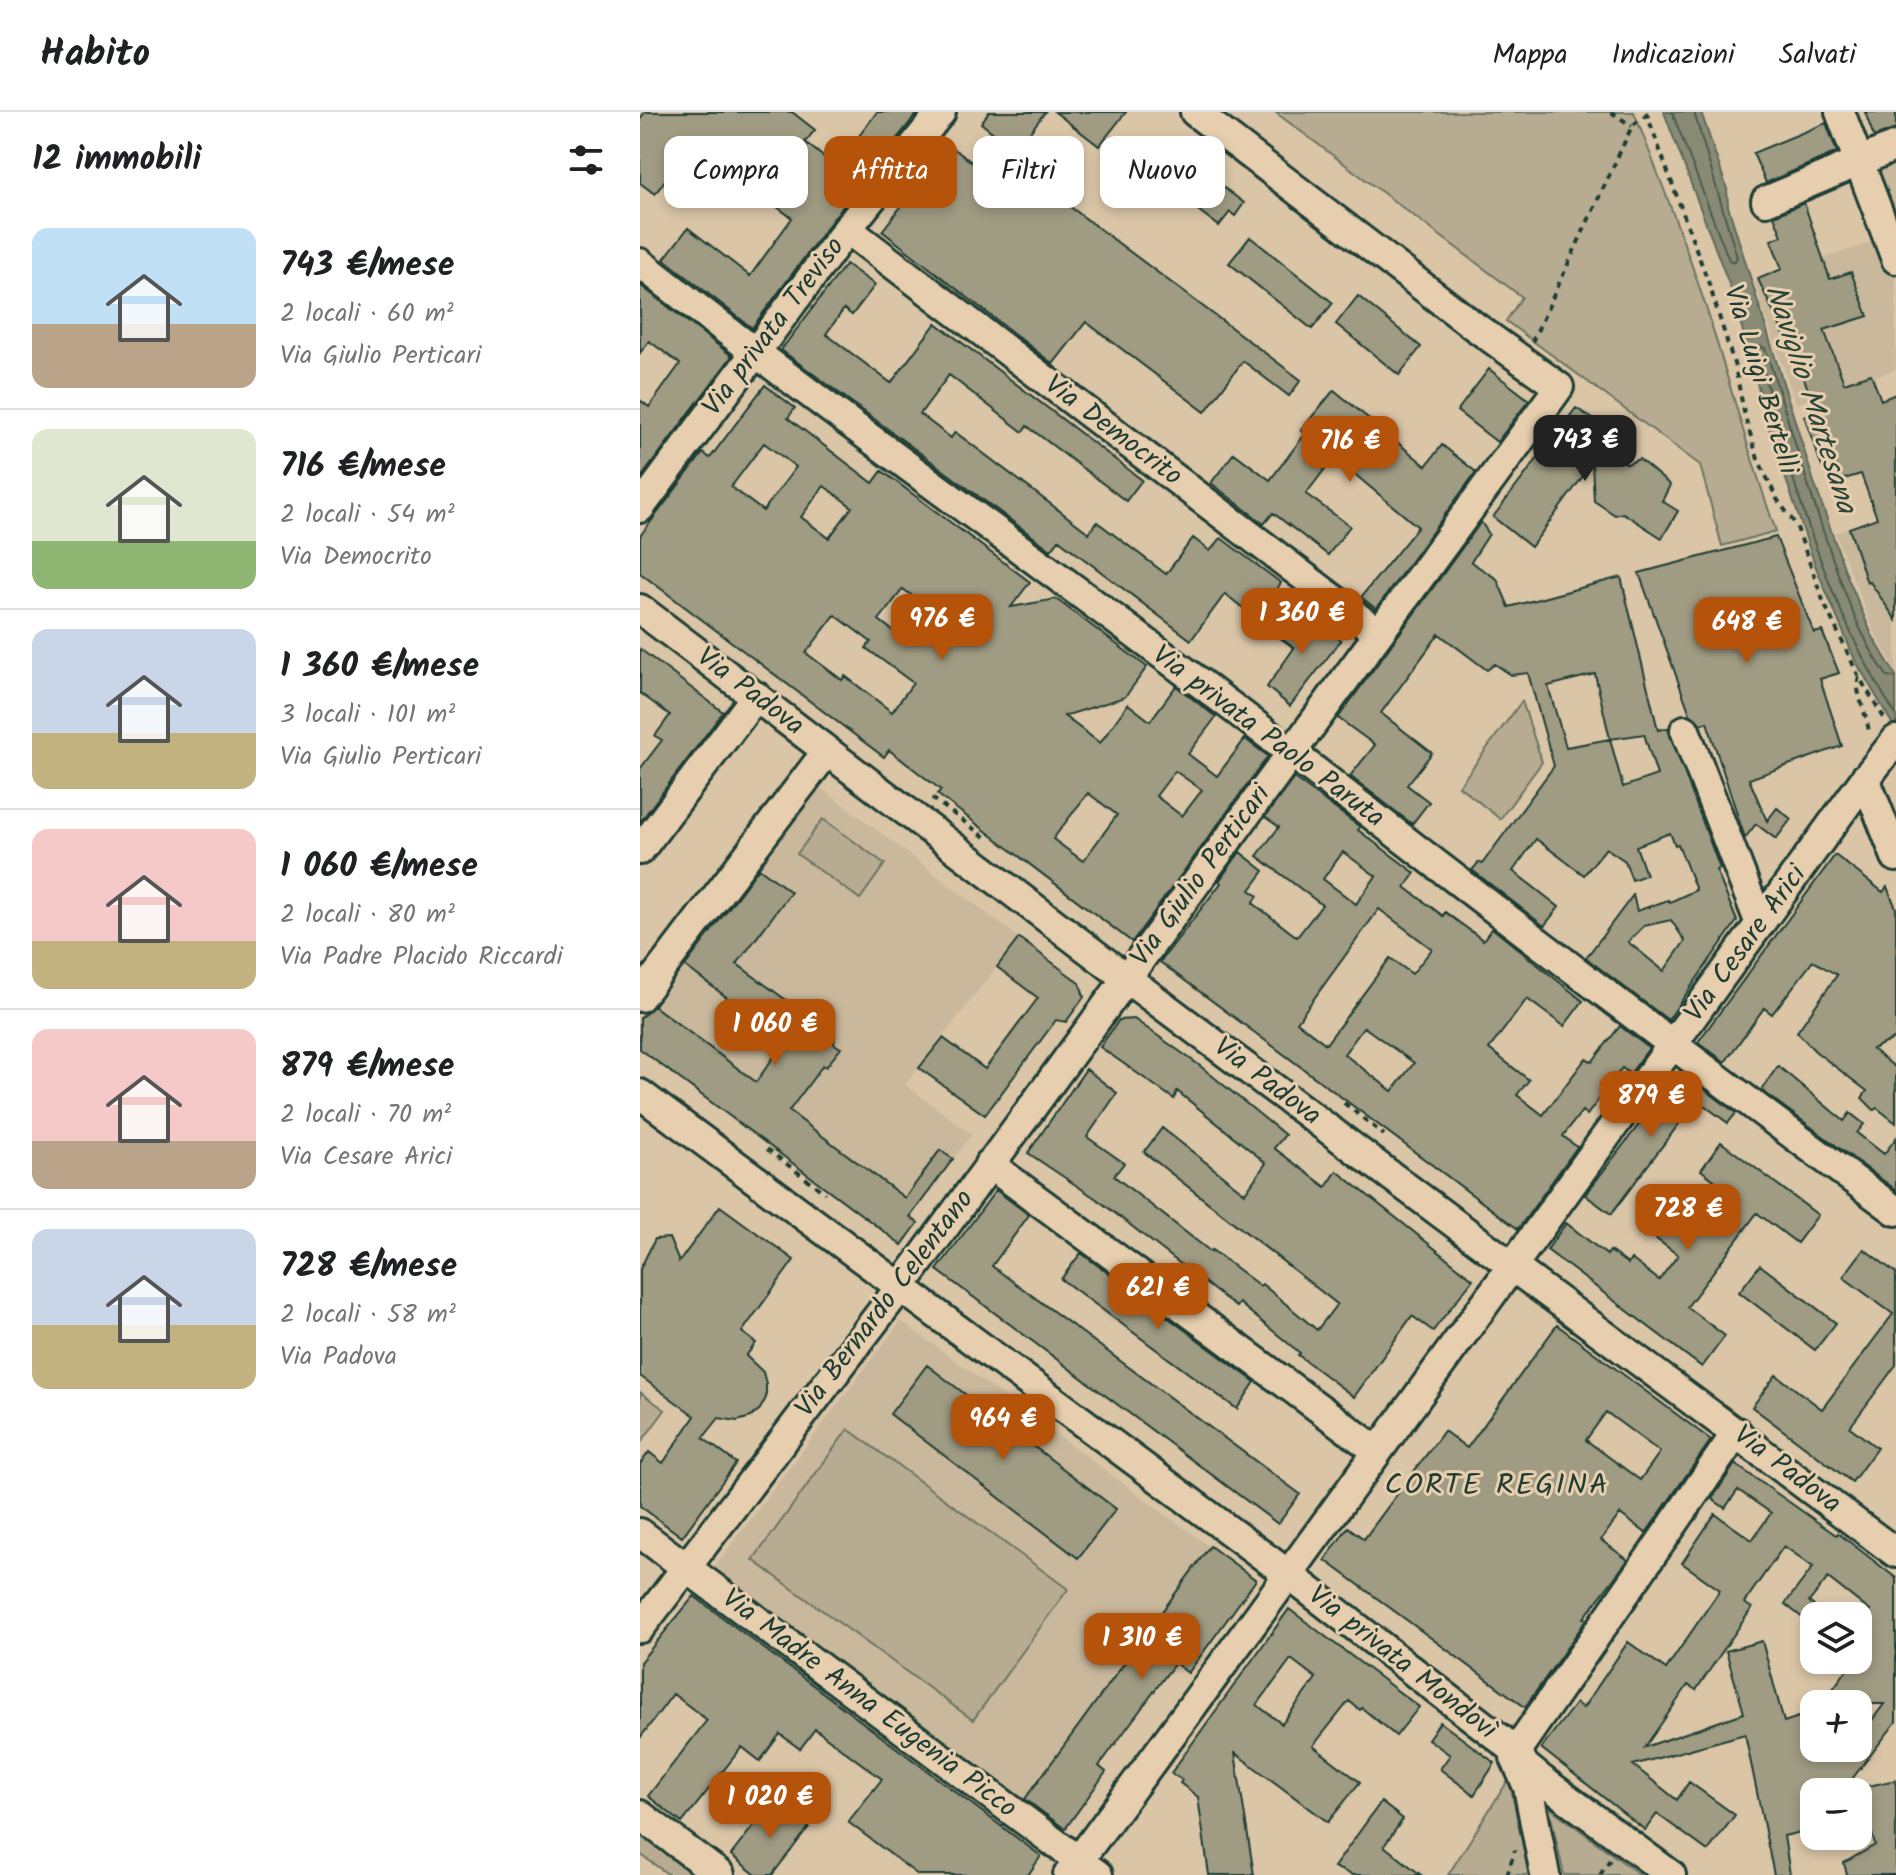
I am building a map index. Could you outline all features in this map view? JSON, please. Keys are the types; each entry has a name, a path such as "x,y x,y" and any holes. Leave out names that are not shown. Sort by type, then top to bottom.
{"street":[{"name":"Via privata Treviso","path":"640,508 847,229 941,112"},
{"name":"Via Giulio Perticari","path":"1126,978 1559,387 1474,326 1195,112"},
{"path":"1840,112 1896,259"},
{"path":"1766,201 1896,146"},
{"name":"Via Democrito","path":"847,229 1378,633"},
{"name":"Via privata Paolo Paruta","path":"640,263 754,353 1291,753 1673,1046 1896,1211"},
{"name":"Via Padova","path":"640,609 1126,978 1896,1553"},
{"path":"640,850 756,696"},
{"path":"1685,730 1760,924"},
{"name":"Via Cesare Arici","path":"1082,1870 1377,1451 1673,1046 1870,761 1893,734"},
{"path":"640,997 827,751"},
{"path":"1870,761 1896,857"},
{"name":"Via Bernardo Celentano","path":"640,1628 900,1288 1126,978"},
{"name":"Via privata Mondovì","path":"640,1094 1289,1575 1516,1751 1525,1766 1542,1780 1671,1875"},
{"path":"989,1164 1377,1451"},
{"path":"1545,1875 1528,1787 1515,1758 1516,1751 1737,1432"},
{"name":"Via Madre Anna Eugenia Picco","path":"640,1533 1082,1870"},
{"path":"640,1815 720,1875"}],"path":[{"path":"1611,112 1632,126"},
{"path":"1530,344 1632,126 1647,113"},
{"name":"Via Luigi Bertelli","path":"1647,113 1710,287 1735,367 1745,417 1758,459 1777,499 1796,525 1824,603 1859,677 1893,734"},
{"path":"1859,677 1856,690 1867,717 1870,761"},
{"path":"932,798 989,840"},
{"path":"1344,1103 1384,1135"},
{"path":"767,1149 825,1193"},
{"path":"1600,1875 1615,1853"}],"shaded area":[{"path":"1275,112 1634,112 1702,294 1776,531 1722,546 1700,465 1506,321 1522,297"},
{"path":"1896,146 1896,369 1796,404 1754,282 1887,237 1858,163"},
{"path":"1896,511 1896,672 1874,631 1835,533"},
{"path":"1522,701 1542,762 1500,819 1459,786"},
{"path":"819,786 1019,938 905,1085 972,1134 911,1216 918,1223 902,1245 640,1049 640,1018 755,865"},
{"path":"823,819 885,864 860,899 797,854"},
{"path":"901,1321 1255,1580 1188,1673 1174,1664 1100,1766 1106,1772 1064,1830 712,1570"},
{"path":"640,1392 665,1410 640,1444"},
{"path":"848,1429 1068,1589 973,1720 753,1560"},
{"path":"1509,1779 1529,1875 1448,1875"},
{"path":"1549,1807 1640,1875 1564,1875"},
{"path":"640,1832 699,1875 669,1875 640,1854"}],"water":[{"path":"1664,112 1701,112 1814,482 1847,576 1872,635 1896,676 1896,730 1855,660 1815,565 1772,438 1733,295"}],"building":[{"path":"645,112 792,112 815,130 808,138 664,136 664,182 655,194 640,183 640,119"},
{"path":"877,112 918,112 899,136 859,136"},
{"path":"989,112 1045,112 1027,136 997,136 981,123"},
{"path":"1055,112 1126,112 1107,136 1100,136 1099,146"},
{"path":"1865,112 1896,112 1896,129 1874,137"},
{"path":"1826,123 1837,152 1766,183 1753,153"},
{"path":"808,144 824,157 824,208 842,208 752,328 664,259 688,228 750,276 792,218 778,208 808,208"},
{"path":"957,151 973,163 973,208 1072,208 1301,380 1289,396 1243,361 1205,412 1086,322 1053,364 882,231 900,208 957,208"},
{"path":"1225,188 1244,203 1235,216 1230,212 1219,226 1195,208 1225,208"},
{"path":"1804,203 1830,279 1851,272 1868,316 1824,330 1844,383 1871,374 1881,400 1896,394 1896,620 1870,582 1867,583 1849,528 1877,518 1861,474 1841,480 1835,463 1822,467 1804,416 1816,412 1788,333 1784,335 1758,279 1782,269 1771,240 1782,236 1774,216"},
{"path":"1250,237 1333,303 1312,329 1229,263"},
{"path":"846,264 875,285 852,315 844,309 826,334 891,383 936,323 1142,480 1126,501 1027,426 1023,432 949,375 920,414 951,438 955,432 1089,533 1097,522 1166,574 1193,538 1210,551 1221,538 1281,583 1256,618 1225,594 1191,640 1059,540 1051,550 781,350"},
{"path":"640,285 732,356 640,479 640,400 649,407 680,364 649,341 640,353"},
{"path":"1358,296 1421,347 1399,375 1336,324"},
{"path":"1489,369 1529,400 1497,442 1457,411"},
{"path":"765,385 795,408 788,418 873,483 882,471 1030,582 1011,607 1056,599 1147,667 1125,697 1064,716 1100,743 1128,704 1150,721 1176,686 1216,717 1188,754 1217,776 1245,739 1268,756 1132,942 937,794 941,790 889,750 884,757 640,573 640,536 703,453 710,458","holes":["764,443 796,467 763,511 731,487","824,486 852,507 829,538 801,517","903,589 935,613 917,638 911,633 906,641 879,620","835,615 871,642 866,648 913,683 892,712 845,676 842,680 806,653","1175,771 1202,790 1182,816 1156,796","1088,793 1117,815 1083,861 1053,839"]},
{"path":"1334,390 1426,466 1442,445 1476,472 1376,609 1361,597 1418,527 1334,457 1306,494 1350,526 1328,555 1273,513 1264,524 1211,483 1234,453 1270,480 1305,434 1301,430"},
{"path":"1576,408 1610,430 1600,446 1627,464 1639,459 1670,485 1662,501 1678,511 1662,538 1623,513 1615,515 1594,501 1592,464 1531,547 1493,517"},
{"path":"1481,522 1489,534 1471,562 1497,579 1509,607 1621,577 1658,730 1668,728 1720,869 1716,870 1737,921 1668,1020 1586,958 1633,895 1637,911 1668,900 1670,902 1696,890 1678,844 1675,845 1670,833 1636,846 1646,875 1632,880 1625,861 1606,848 1584,875 1536,839 1513,871 1559,907 1544,926 1472,870 1479,862 1482,864 1554,766 1528,673 1511,675 1495,664 1487,670 1439,634 1381,713 1432,753 1407,785 1429,802 1412,824 1350,776 1375,745 1338,718","holes":["1595,674 1610,739 1566,747 1548,686","1644,734 1657,775 1623,787 1610,739","1671,920 1685,941 1664,971 1628,942 1644,926"]},
{"path":"1776,537 1814,633 1822,631 1839,673 1820,679 1842,746 1749,779 1767,821 1777,808 1791,819 1776,839 1756,824 1745,838 1707,722 1701,724 1690,714 1639,573"},
{"path":"1300,609 1341,640 1290,706 1267,687 1294,648 1279,637"},
{"path":"640,649 723,712 640,822 640,769 662,740 655,736 670,715 640,693"},
{"path":"1294,778 1415,873 1405,887 1443,916 1445,912 1483,940 1492,928 1583,1001 1564,1026 1527,999 1489,1049 1529,1080 1517,1095 1543,1115 1586,1058 1592,1062 1620,1026 1649,1048 1630,1074 1622,1068 1587,1115 1582,1111 1563,1136 1577,1147 1518,1229 1160,962 1221,883 1219,881 1240,852 1264,871 1250,890 1258,896 1253,903 1297,937 1322,905 1257,856 1279,827 1265,817","holes":["1343,852 1376,876 1356,904 1323,879","1379,909 1432,949 1412,974 1390,958 1326,1044 1297,1022","1364,1027 1414,1063 1392,1091 1344,1054"]},
{"path":"1835,855 1883,892 1887,887 1896,908 1896,1038 1872,1049 1896,1068 1896,1123 1877,1108 1874,1110 1862,1098 1867,1091 1815,1051 1797,1032 1837,975 1813,961 1772,1014 1764,1008 1725,1062 1698,1042"},
{"path":"759,868 791,892 737,964 835,1036 834,1044 841,1048 826,1067 823,1065 789,1111 905,1198 940,1150 953,1159 910,1217 918,1223 902,1245 640,1049 640,1018 654,1006 756,1082 785,1041 685,966"},
{"path":"1019,938 1080,983 1084,997 1066,1022 1056,1020 985,1115 919,1068 943,1038 985,1069 1038,998 997,967"},
{"path":"1134,1019 1199,1065 1285,1135 1274,1148 1326,1187 1337,1171 1473,1279 1433,1331 1412,1316 1354,1397 1298,1355 1300,1353 1239,1303 1236,1307 1098,1200 1028,1153 1086,1069 1117,1093 1087,1137 1124,1163 1114,1176 1211,1252 1260,1286 1262,1284 1317,1330 1337,1304 1144,1152 1162,1128 1245,1193 1266,1163 1177,1091 1174,1099 1100,1047 1119,1020"},
{"path":"1778,1066 1844,1121 1850,1113 1864,1124 1857,1133 1884,1154 1896,1138 1896,1190 1761,1090"},
{"path":"1680,1071 1736,1113 1728,1123 1697,1100 1611,1214 1585,1195"},
{"path":"1721,1142 1818,1215 1797,1243 1757,1213 1687,1307 1725,1336 1702,1367 1547,1250 1566,1223 1607,1255 1610,1251 1628,1264 1631,1259 1659,1280 1678,1255 1648,1233 1678,1192 1709,1214 1727,1190 1701,1170"},
{"path":"996,1190 1029,1215 992,1266 1300,1494 1278,1524 937,1270"},
{"path":"720,1206 794,1260 742,1332 756,1343 746,1356 763,1372 766,1398 751,1417 737,1421 719,1418 703,1438 736,1463 682,1537 640,1506 640,1464 649,1452 663,1463 695,1416 640,1376 640,1269 655,1239 669,1238 679,1262"},
{"path":"1864,1249 1896,1273 1896,1365 1850,1427 1877,1448 1852,1482 1752,1407 1776,1375 1822,1409 1893,1314 1843,1277"},
{"path":"1081,1253 1255,1382 1237,1409 1061,1279"},
{"path":"1760,1265 1836,1323 1815,1350 1739,1292"},
{"path":"1557,1325 1711,1440 1646,1533 1620,1514 1601,1540 1628,1560 1584,1618 1587,1619 1525,1707 1325,1560 1348,1527 1364,1539 1444,1431 1467,1448","holes":["1606,1412 1660,1452 1640,1480 1586,1440"]},
{"path":"927,1365 1116,1509 1078,1558 890,1414"},
{"path":"1735,1464 1836,1535 1838,1533 1896,1578 1896,1722 1872,1753 1872,1720 1884,1704 1872,1704 1872,1690 1832,1690 1844,1674 1872,1674 1872,1602 1859,1602 1828,1578 1809,1602 1800,1602 1800,1616 1785,1604 1813,1567 1784,1546 1744,1603 1752,1608 1696,1690 1688,1685 1645,1747 1744,1713 1726,1651 1762,1641 1784,1722 1800,1717 1800,1762 1865,1762 1853,1778 1800,1778 1800,1832 1784,1836 1790,1875 1774,1875 1745,1734 1633,1765 1677,1800 1689,1782 1735,1815 1708,1851 1657,1814 1645,1830 1541,1748 1576,1703 1583,1708 1628,1642 1666,1669 1720,1590 1682,1563 1715,1514 1752,1540 1771,1513 1738,1490 1725,1508 1712,1499"},
{"path":"1210,1546 1256,1580 1188,1673 1175,1663 1099,1766 1106,1772 1065,1829 1025,1799"},
{"path":"694,1596 1041,1856 1028,1875 918,1875 848,1822 882,1779 815,1729 800,1749 780,1734 760,1761 742,1747 682,1823 648,1796 707,1720 673,1694 640,1738 640,1662"},
{"path":"1289,1609 1419,1707 1396,1736 1349,1701 1313,1746 1360,1782 1328,1822 1235,1753 1254,1875 1209,1875 1198,1797 1171,1773","holes":["1291,1659 1316,1678 1282,1724 1257,1705"]},
{"path":"1440,1722 1495,1763 1474,1795 1440,1769 1450,1755 1428,1739"},
{"path":"1896,1780 1896,1875 1847,1875 1844,1863 1872,1850 1875,1845 1872,1834 1872,1785"},
{"path":"774,1799 809,1827 772,1875 756,1875 731,1855"},
{"path":"1381,1802 1403,1819 1384,1846 1421,1875 1352,1875 1334,1867"}],"district":[{"name":"CORTE REGINA","path":"1497,1486"}],"water label":[{"name":"Naviglio Martesana","path":"1810,399"}]}
